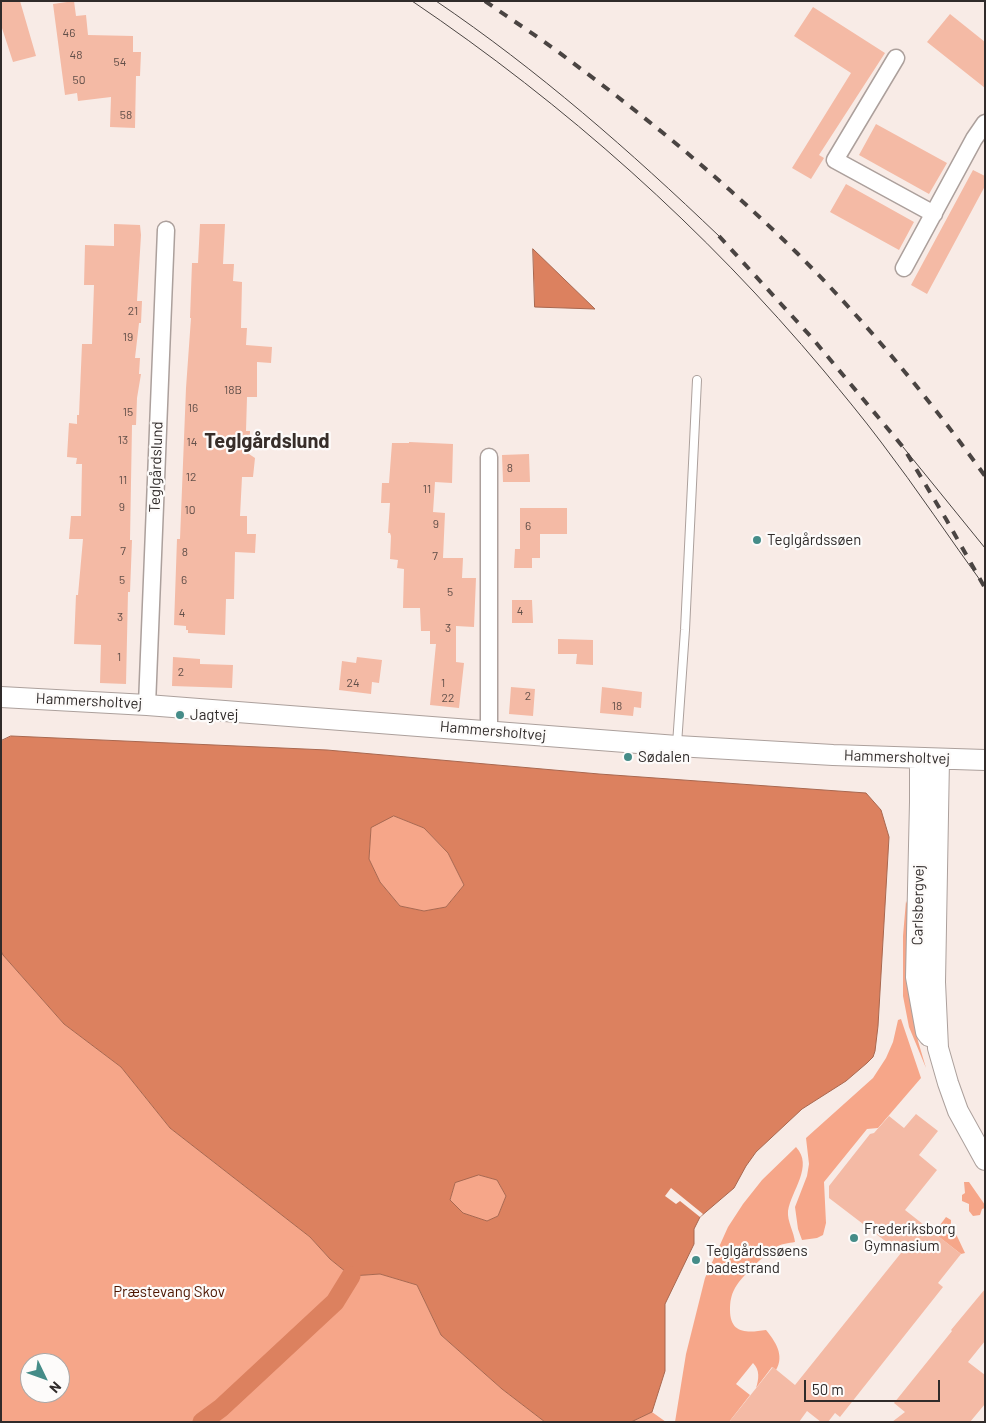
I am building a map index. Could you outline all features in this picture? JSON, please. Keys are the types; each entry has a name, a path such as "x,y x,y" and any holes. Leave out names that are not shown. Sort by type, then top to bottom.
{"street":[{"path":"896,58 835,160 934,214"},
{"path":"904,268 974,139 985,123"},
{"name":"Teglgårdslund","path":"147,705 166,230"},
{"path":"489,457 489,731"},
{"name":"Hammersholtvej","path":"1,696 147,705 677,746 833,756 985,760"},
{"name":"Carlsbergvej","path":"929,759 938,1048 958,1111 985,1160"}],"lane":[{"path":"677,746 685,630 697,380"}],"green space":[{"path":"394,816 424,828 448,853 464,885 446,907 424,911 400,906 380,882 369,859 371,828"},
{"path":"906,901 909,909 910,990 918,1041 926,1068 909,1027 903,996 903,936"},
{"name":"Præstevang Skov","path":"1,951 64,1024 121,1067 170,1128 310,1237 330,1259 351,1276 380,1274 417,1285 441,1335 502,1389 545,1422 1,1422"},
{"path":"901,1019 921,1078 878,1128 867,1129 824,1182 826,1223 823,1235 817,1238 802,1240 798,1229 795,1207 807,1176 809,1164 806,1138 873,1078 886,1058 893,1042 898,1020"},
{"path":"796,1147 801,1154 802,1170 788,1211 795,1242 776,1247 754,1266 735,1288 730,1304 731,1318 736,1328 752,1332 766,1330 778,1348 779,1364 776,1370 772,1367 756,1388 758,1375 753,1363 736,1384 750,1395 729,1422 675,1422 686,1354 705,1278 728,1227 743,1204 762,1180"},
{"path":"479,1175 497,1180 506,1196 498,1216 487,1221 463,1213 450,1201 455,1183"},
{"path":"964,1182 969,1182 985,1205 980,1215 973,1216 969,1211 969,1204 962,1201 962,1195 965,1193"},
{"path":"946,1217 951,1220 951,1229 956,1234 965,1253 961,1254 934,1233"},
{"path":"652,1412 666,1422 631,1422"}],"shaded area":[{"path":"533,249 595,309 535,307"},
{"path":"11,736 327,750 599,774 866,793 881,810 889,837 878,1026 873,1057 846,1081 802,1109 756,1152 734,1188 700,1217 694,1229 694,1244 665,1304 665,1371 652,1412 631,1422 545,1422 502,1389 441,1335 417,1285 380,1274 351,1276 330,1259 310,1237 170,1128 121,1067 64,1024 1,951 1,741","holes":["394,816 424,828 448,853 464,885 446,907 424,911 400,906 380,882 369,859 371,828","479,1175 497,1180 506,1196 498,1216 487,1221 463,1213 450,1200 455,1183"]}],"pier":[{"path":"671,1188 703,1214 700,1217 680,1201 676,1204 665,1196"}],"building":[{"path":"1,1 20,1 36,56 13,62 1,25"},
{"path":"74,1 76,16 86,15 88,35 133,36 133,52 141,52 140,76 136,76 135,128 110,127 111,97 78,101 77,93 65,95 53,4"},
{"path":"813,7 885,53 819,155 824,158 811,179 792,168 851,73 794,36"},
{"path":"950,14 985,42 985,88 927,42"},
{"path":"876,124 947,163 929,194 859,155"},
{"path":"973,170 985,176 985,186 927,294 911,285"},
{"path":"846,184 914,222 899,250 830,212"},
{"path":"114,224 140,225 141,235 137,301 142,301 141,323 139,323 135,358 140,358 139,374 141,374 137,398 136,425 132,425 130,540 132,540 130,592 128,592 126,684 100,683 101,645 74,644 76,595 78,595 83,539 69,539 71,516 81,516 82,464 76,464 77,458 67,457 69,423 77,424 77,415 79,415 82,344 92,344 94,285 84,285 85,245 114,246"},
{"path":"200,224 225,224 223,264 234,264 233,281 242,282 241,328 247,328 246,345 272,347 271,363 257,362 257,397 247,397 246,431 250,431 249,454 255,458 253,477 242,477 240,516 247,516 247,534 256,534 255,553 235,552 234,599 226,599 225,635 188,633 186,626 174,625 177,539 180,539 186,388 191,318 192,263 198,263"},
{"path":"392,443 453,444 452,483 435,482 433,512 445,513 443,558 463,558 462,578 476,578 474,627 456,626 456,662 464,663 459,708 430,705 436,644 430,644 430,631 421,631 420,608 403,608 404,569 397,568 398,560 390,559 391,536 388,533 390,503 381,503 382,483 389,483"},
{"path":"529,454 530,482 503,482 502,455"},
{"path":"520,508 567,508 567,534 540,534 540,558 532,558 532,568 514,568 515,549 520,549"},
{"path":"512,600 532,600 533,623 512,623"},
{"path":"558,639 593,640 593,665 576,664 577,654 558,654"},
{"path":"173,657 200,659 200,664 233,665 232,688 172,686"},
{"path":"357,657 382,660 379,683 372,682 371,694 339,690 342,661 356,663"},
{"path":"511,687 535,689 533,716 509,714"},
{"path":"602,687 642,692 641,708 634,707 633,716 600,713"},
{"path":"916,1114 938,1131 919,1155 937,1170 905,1210 961,1254 938,1283 943,1287 840,1417 835,1413 828,1422 821,1422 807,1411 799,1422 729,1422 773,1367 795,1385 901,1253 829,1198 829,1186 870,1134 874,1133 889,1116 904,1128"},
{"path":"985,1289 985,1341 968,1362 985,1375 985,1404 970,1422 892,1422 905,1412 894,1403"}],"waterway":[{"path":"202,1422 221,1408 335,1302 351,1276"}],"tram line":[{"path":"412,1 469,41 579,126 682,219 731,268 824,371 860,415 908,478 985,587"},
{"path":"436,1 511,55 582,112 652,173 719,236"},
{"path":"903,447 985,548"}],"railway":[{"path":"485,1 559,52 628,105 686,152 770,227 823,279 872,333 919,389 985,476"},
{"path":"719,236 813,339 903,447 985,588"}],"place":[{"name":"Teglgårdssøen","path":"757,540"},
{"name":"Jagtvej","path":"180,715"},
{"name":"Sødalen","path":"628,757"},
{"name":"Frederiksborg Gymnasium","path":"854,1238"},
{"name":"Teglgårdssøens badestrand","path":"696,1260"}],"district":[{"name":"Teglgårdslund","path":"267,441"}]}
